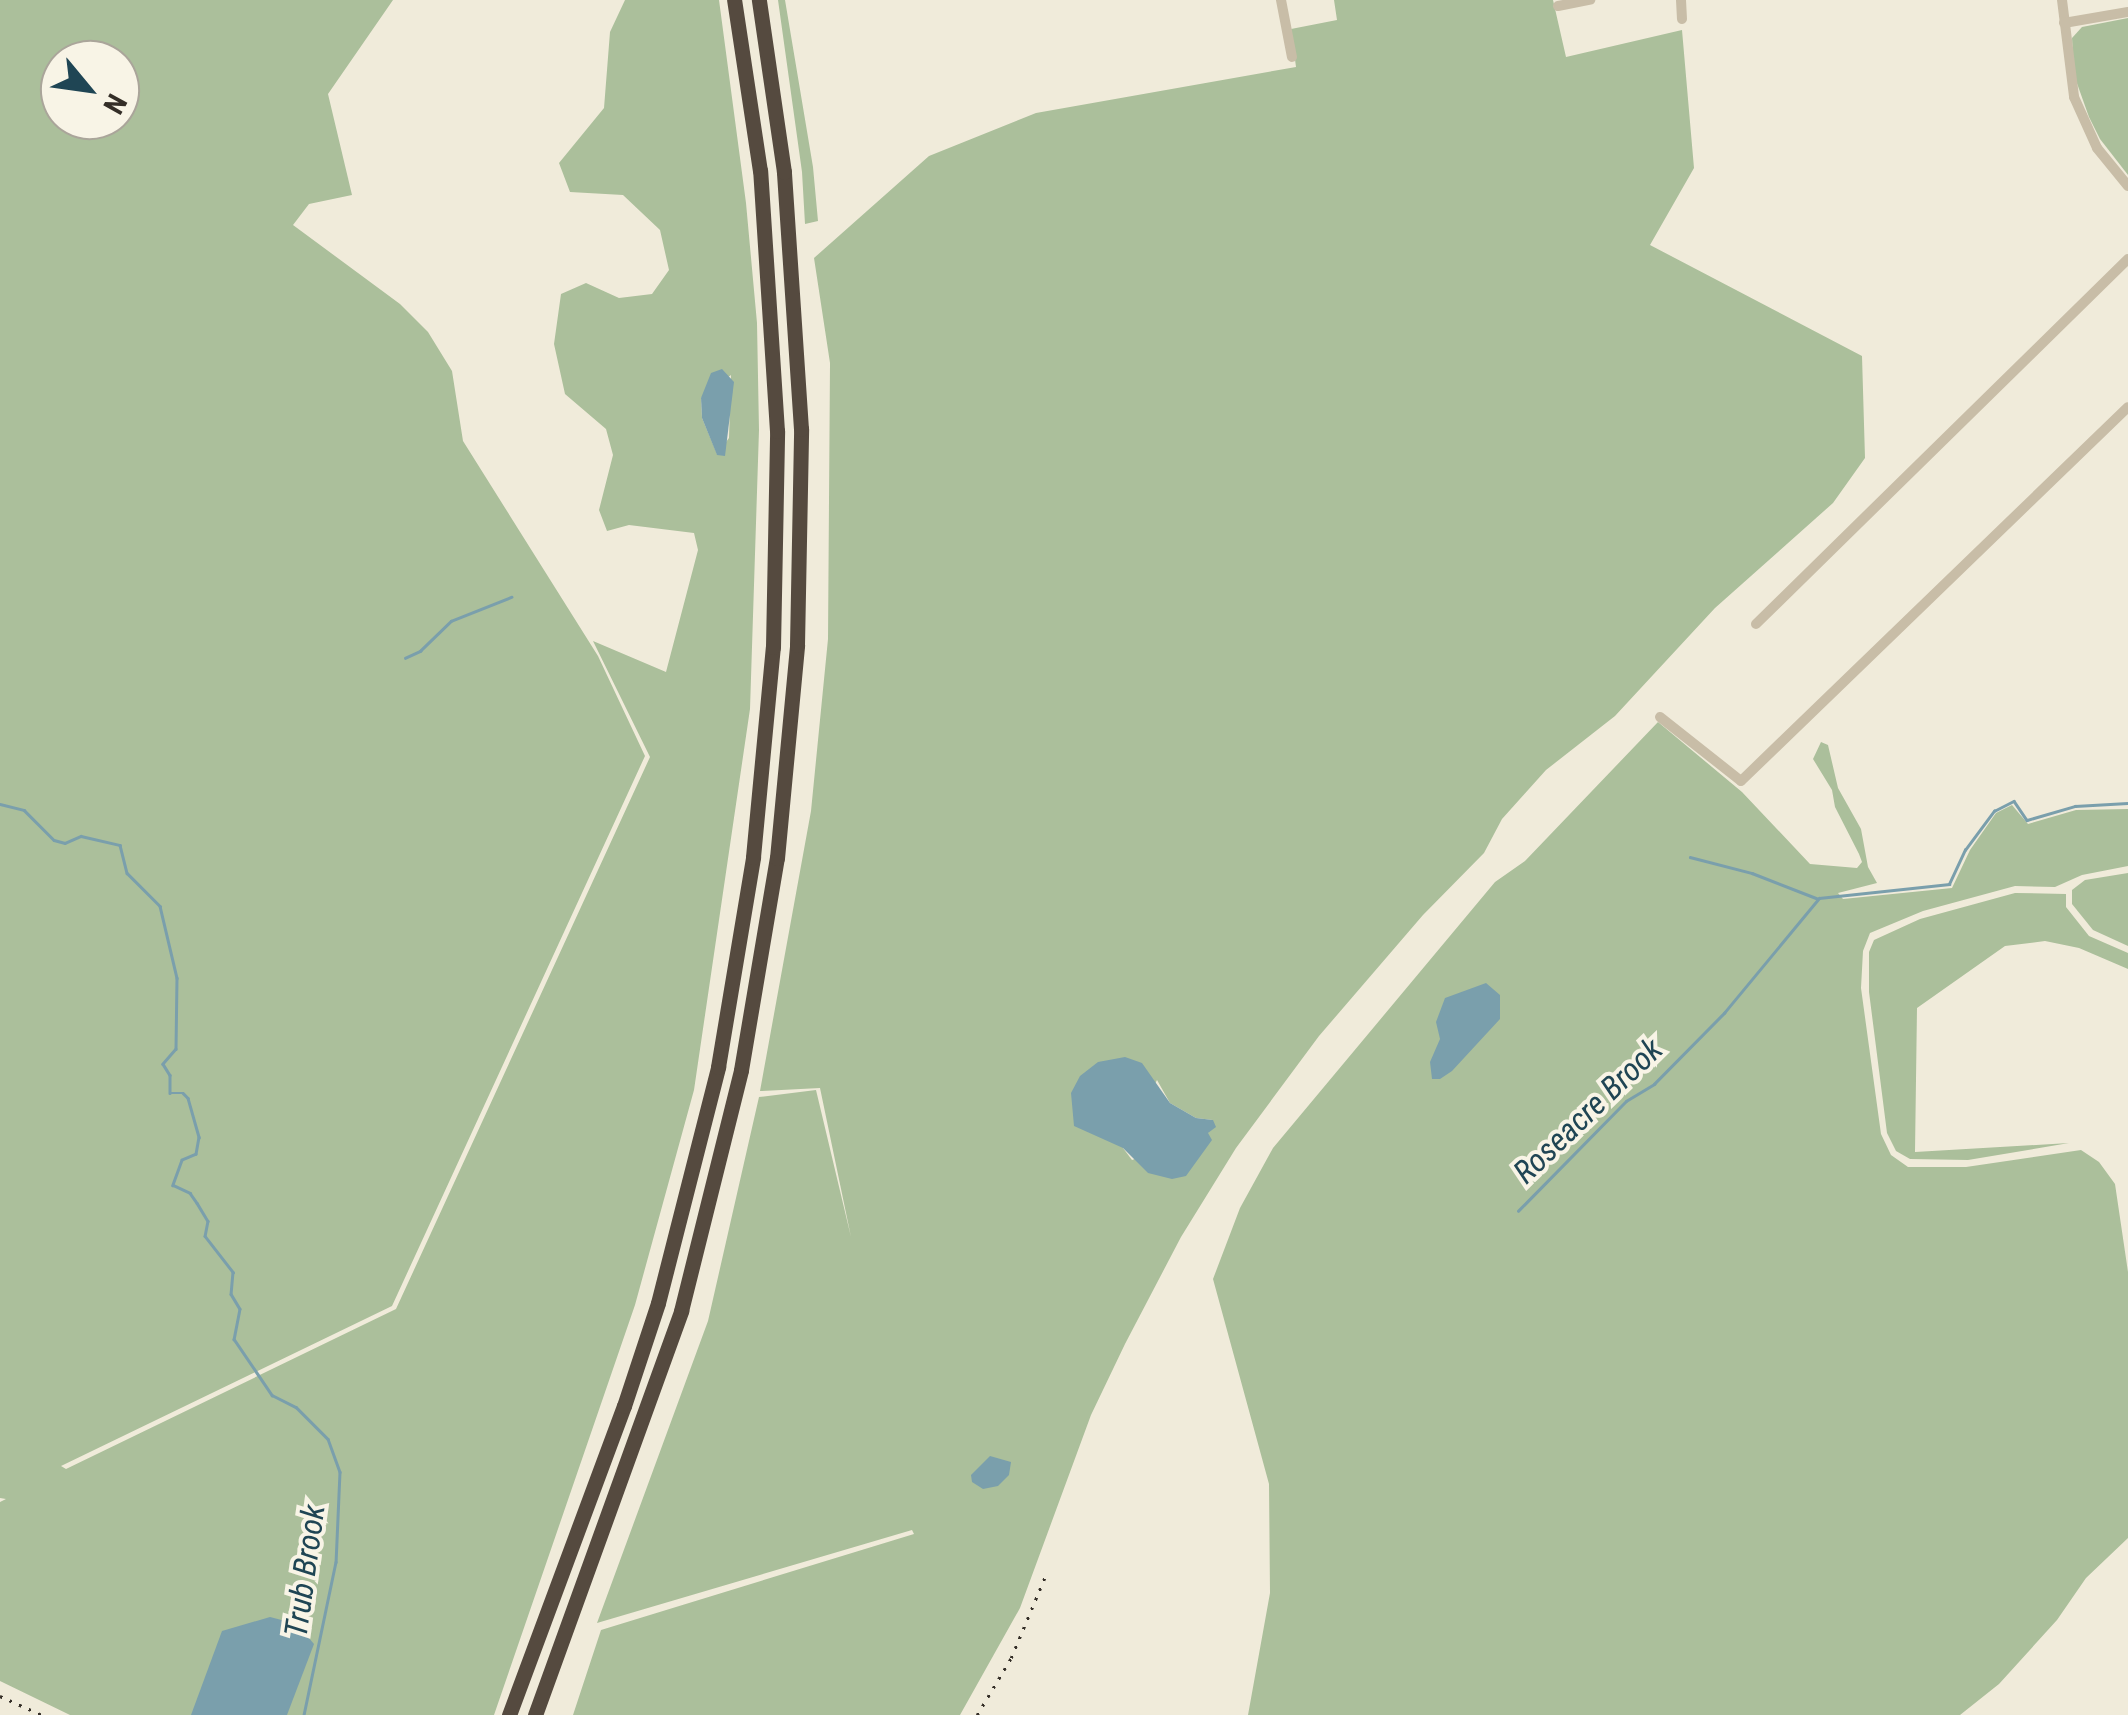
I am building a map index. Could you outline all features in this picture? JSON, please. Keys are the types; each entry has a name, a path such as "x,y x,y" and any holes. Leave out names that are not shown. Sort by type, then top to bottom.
{"highway":[{"path":"509,1715 618,1423 658,1303 718,1067 753,857 773,647 777,431 760,171 734,0"},
{"path":"535,1715 680,1310 741,1070 777,858 797,645 801,429 784,172 759,0"}],"street":[{"path":"1281,0 1292,57"},
{"path":"1558,6 1590,0"},
{"path":"1681,0 1682,19"},
{"path":"2062,0 2074,96 2097,148 2128,186"},
{"path":"2064,23 2128,12"},
{"path":"1756,624 2128,259"},
{"path":"1660,716 1740,781 2128,407"}],"green space":[{"path":"0,0 393,0 328,94 352,195 309,204 293,225 400,304 428,332 452,371 463,441 598,656 645,756 392,1306 61,1466 66,1469 396,1309 650,757 593,641 666,672 698,550 694,533 629,525 607,531 599,510 613,455 606,429 565,394 554,344 561,294 586,283 619,298 652,294 669,270 660,230 623,195 570,192 559,163 604,108 610,32 625,0 719,0 746,203 757,323 759,430 750,709 694,1090 635,1305 494,1715 70,1715 0,1681 0,1502 6,1499 0,1498","holes":["731,375 729,438 717,454 702,418 701,398"]},
{"path":"778,0 785,0 813,167 818,221 805,224 802,172"},
{"path":"1334,0 1553,0 1566,57 1682,30 1694,168 1650,245 1862,356 1865,458 1833,503 1715,608 1615,716 1546,770 1502,819 1484,853 1423,915 1319,1036 1236,1148 1181,1237 1125,1344 1091,1415 1020,1608 960,1715 573,1715 601,1630 914,1534 912,1530 597,1623 708,1321 759,1097 816,1090 851,1237 820,1088 760,1091 811,811 828,639 830,363 814,258 929,156 1036,113 1296,67 1291,29 1337,20","holes":["1157,1080 1170,1103 1196,1118 1213,1120 1208,1133 1132,1160 1123,1148"]},
{"path":"2128,18 2128,175 2100,139 2089,117 2074,75 2072,38 2082,27"},
{"path":"1658,722 1742,792 1810,864 1857,868 1862,862 1859,854 1835,807 1832,790 1813,759 1821,742 1828,745 1838,788 1861,829 1868,867 1877,883 1838,893 1843,899 1952,888 1970,850 1996,813 2012,805 2028,824 2076,810 2128,809 2128,866 2082,875 2055,887 2015,886 1923,911 1870,933 1863,951 1861,988 1881,1134 1891,1155 1908,1167 1966,1167 2081,1150 2099,1162 2115,1184 2128,1272 2128,1538 2086,1578 2057,1620 1999,1684 1960,1715 1248,1715 1270,1593 1269,1484 1213,1279 1240,1208 1273,1148 1495,882 1525,861"},
{"path":"2128,873 2128,946 2093,930 2072,904 2072,890 2085,880"},
{"path":"2015,893 2066,894 2066,907 2089,936 2128,953 2128,969 2079,948 2045,941 2005,946 1917,1008 1915,1152 2069,1143 1968,1160 1910,1159 1896,1151 1887,1133 1869,992 1869,952 1874,940 1920,919"}],"water":[{"path":"722,369 734,382 725,456 717,455 702,418 701,398 711,373"},
{"path":"1486,983 1500,995 1500,1019 1452,1071 1432,1079 1430,1062 1440,1039 1436,1022 1445,998"},
{"path":"1125,1057 1142,1063 1170,1103 1196,1118 1213,1120 1216,1127 1208,1133 1212,1140 1186,1176 1172,1179 1148,1173 1123,1148 1074,1126 1071,1093 1080,1076 1098,1062"},
{"path":"990,1456 1011,1462 1009,1475 998,1486 983,1489 972,1482 971,1475"},
{"path":"270,1617 297,1624 314,1644 287,1715 191,1715 222,1631"}],"waterway":[{"path":"405,658 420,651 451,621 511,597"},
{"path":"1518,1211 1626,1101 1654,1084 1724,1013 1819,898 1949,884 1965,850 1994,811 2014,801 2027,820 2075,806 2128,803"},
{"name":"Trub Brook","path":"0,804 24,810 54,840 65,843 81,836 120,845 127,873 160,906 177,978 176,1049 163,1064 170,1075 170,1093 183,1093 188,1098 199,1137 196,1154 182,1160 173,1185 190,1193 197,1203 208,1221 205,1236 233,1272 231,1294 240,1309 234,1339 272,1395 296,1407 328,1439 340,1472 336,1562 304,1715"},
{"name":"Roseacre Brook","path":"1690,857 1752,873 1816,898"}],"railway":[{"path":"977,1715 1011,1658 1047,1572"},
{"path":"0,1696 42,1715"}]}
